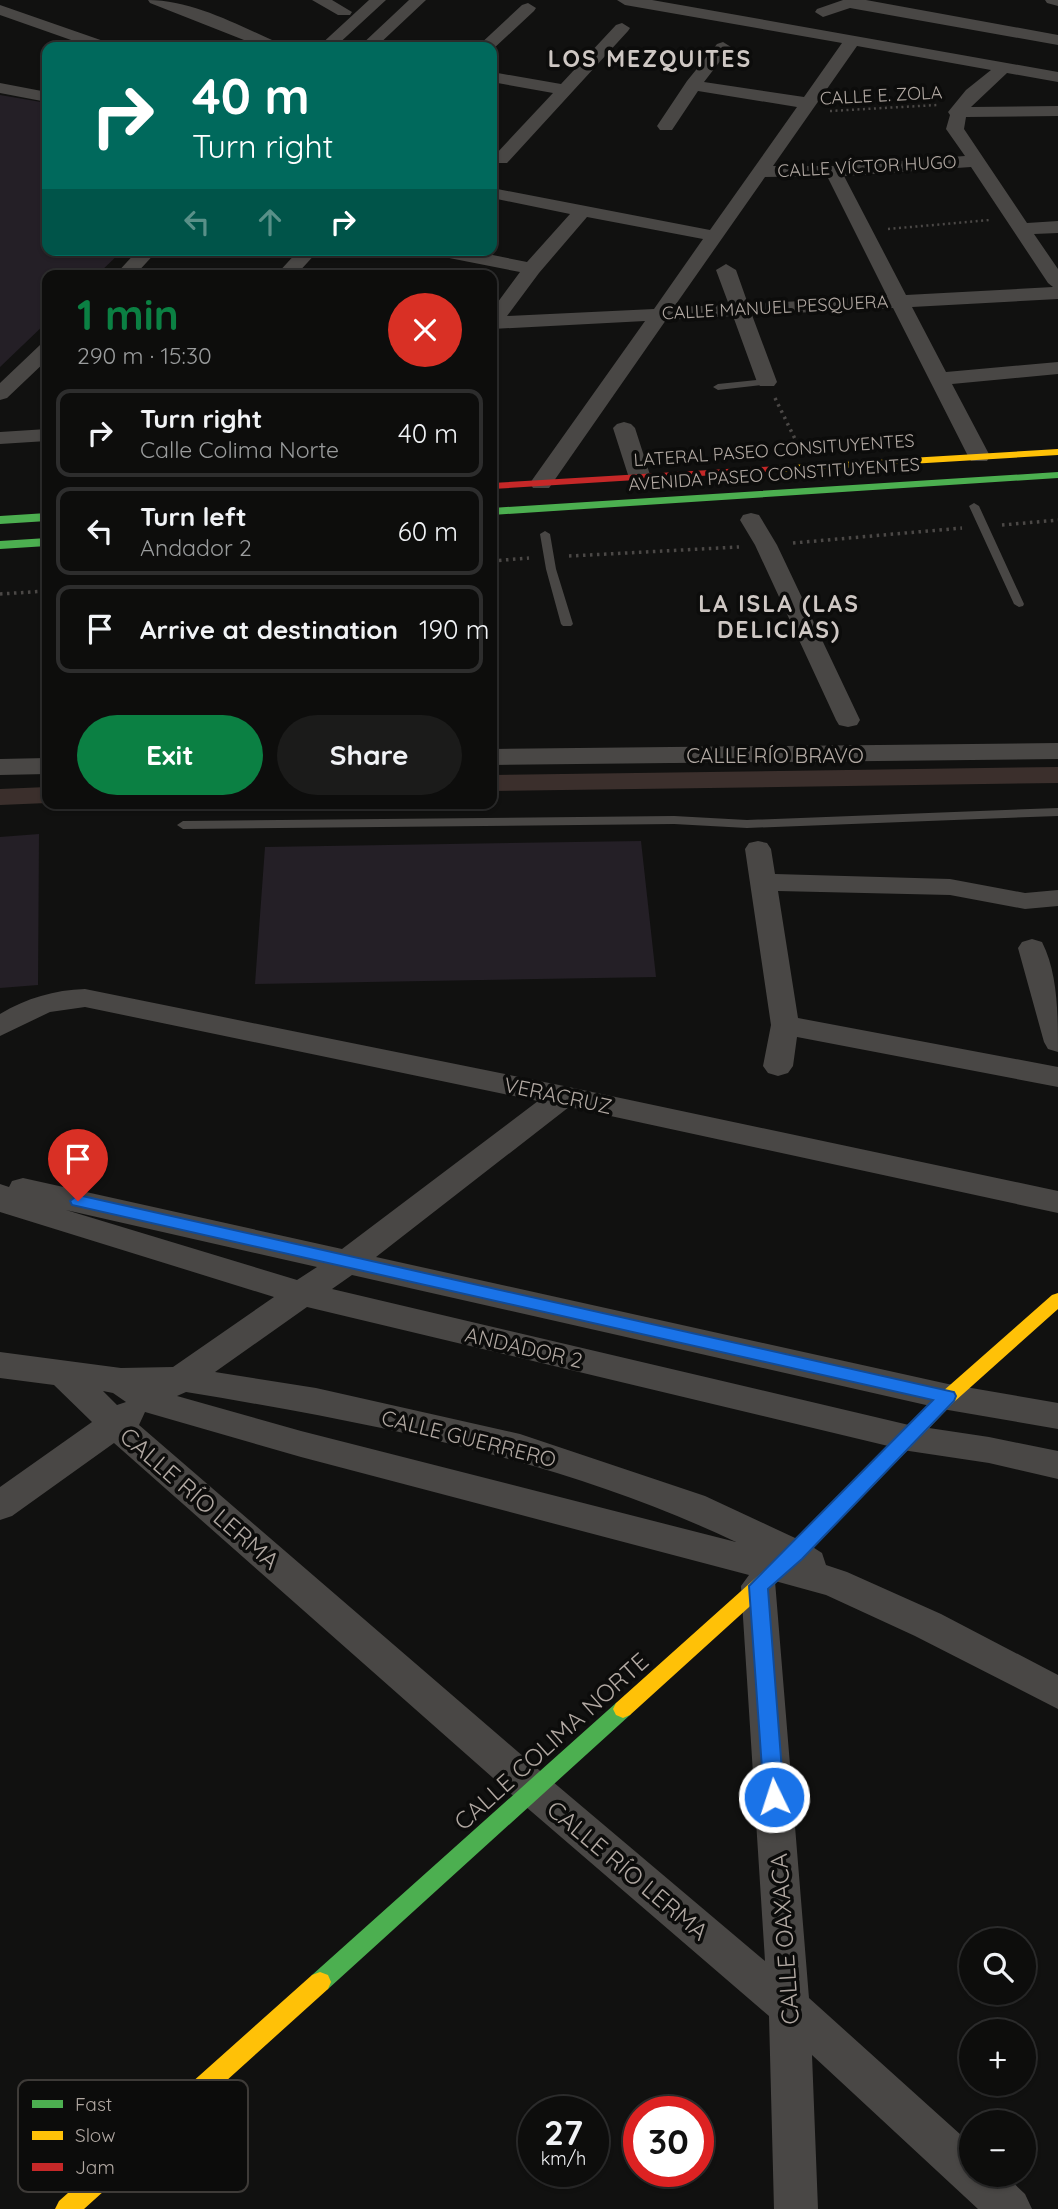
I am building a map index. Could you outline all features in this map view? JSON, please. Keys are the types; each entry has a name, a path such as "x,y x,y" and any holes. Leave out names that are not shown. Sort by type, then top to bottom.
{"main road":[{"name":"LATERAL PASEO CONSITUYENTES","path":"497,486 1058,452"},
{"name":"AVENIDA PASEO CONSTITUYENTES","path":"497,512 1058,475"},
{"path":"0,520 42,517"},
{"path":"0,545 42,542"},
{"name":"CALLE COLIMA NORTE","path":"209,2080 777,1570 909,1438 947,1396 1058,1299"},
{"name":"CALLE COLIMA NORTE","path":"67,2209 86,2192"}],"street":[{"path":"156,0 201,15 263,42"},
{"path":"320,0 344,12"},
{"path":"332,42 379,0"},
{"path":"372,42 418,0"},
{"path":"625,0 1058,77"},
{"path":"700,0 732,3 1058,64"},
{"path":"823,12 854,1 1058,40"},
{"path":"491,42 528,8"},
{"path":"0,10 92,42"},
{"path":"501,159 622,28"},
{"path":"541,483 852,41"},
{"path":"666,127 693,85 723,47"},
{"path":"1003,68 960,108 956,129 1058,283"},
{"path":"497,79 564,90"},
{"path":"693,85 804,108"},
{"path":"0,88 42,96"},
{"path":"960,108 1058,111"},
{"name":"CALLE VÍCTOR HUGO","path":"759,172 833,171 976,161"},
{"path":"833,171 979,456"},
{"path":"497,194 714,236"},
{"path":"497,316 532,269 582,211"},
{"path":"1019,223 1058,227"},
{"path":"129,270 143,256"},
{"path":"290,270 304,256"},
{"path":"468,256 532,269"},
{"path":"726,270 767,382"},
{"name":"CALLE MANUEL PESQUERA","path":"497,323 1058,293"},
{"path":"0,394 42,354"},
{"path":"939,379 1058,368"},
{"path":"624,428 640,478"},
{"path":"0,438 42,435"},
{"path":"751,520 766,545 848,720"},
{"name":"CALLE RÍO BRAVO","path":"497,757 1058,751"},
{"path":"0,767 42,766"},
{"path":"758,849 785,1025 778,1066"},
{"path":"763,882 950,887 1025,901 1058,898"},
{"path":"1032,948 1058,1042"},
{"name":"VERACRUZ","path":"0,1027 32,1007 56,999 86,998 564,1096 1058,1202"},
{"path":"785,1025 1058,1077"},
{"path":"0,1506 303,1294 564,1096"},
{"name":"ANDADOR 2","path":"0,1188 24,1189 947,1396 1058,1416"},
{"name":"ANDADOR 2","path":"0,1195 12,1203 303,1294 909,1438 989,1450 1058,1465"},
{"name":"CALLE GUERRERO","path":"0,1365 121,1381 181,1378 316,1401 520,1447 693,1506 777,1570"},
{"name":"CALLE RÍO LERMA","path":"63,1373 115,1424 532,1788 789,2007 959,2162"},
{"name":"CALLE GUERRERO","path":"121,1381 150,1401 315,1447 675,1539 777,1570 834,1582 928,1625 1058,1693"},
{"name":"CALLE OAXACA","path":"777,1570 796,2209"},
{"name":"CALLE RÍO LERMA","path":"986,2187 1010,2209"}],"lane":[{"path":"718,387 767,382"},
{"path":"974,506 1019,604"},
{"path":"545,534 551,569 567,624"},
{"path":"183,825 674,820 747,824 1058,812"}],"path":[{"name":"CALLE E. ZOLA","path":"804,108 960,108"},
{"path":"866,231 1019,223"},
{"path":"767,382 810,467"},
{"path":"0,594 42,591"}],"shaded area":[{"path":"0,95 42,102 42,256 117,256 102,270 42,270 42,327 0,367"},
{"path":"39,834 38,985 0,988 0,837"},
{"path":"641,841 656,977 255,984 265,847"}],"waterway":[{"path":"497,783 1058,775"},
{"path":"0,797 42,795"}],"traffic: fast":[{"path":"497,512 1058,475"},
{"path":"0,520 42,517"},
{"path":"0,545 42,542"},
{"path":"320,1982 623,1709"}],"traffic: slow":[{"path":"777,469 1058,452"},
{"path":"623,1709 795,1554 948,1397 1058,1299"},
{"path":"211,2080 320,1982"},
{"path":"67,2209 86,2192"}],"traffic: jam":[{"path":"497,486 777,469"}],"district":[{"name":"LOS MEZQUITES","path":"650,58"},
{"name":"LA ISLA (LAS DELICIAS)","path":"779,616"}],"route":[{"path":"78,1201 947,1396 795,1554 759,1586 774,1797"}]}
